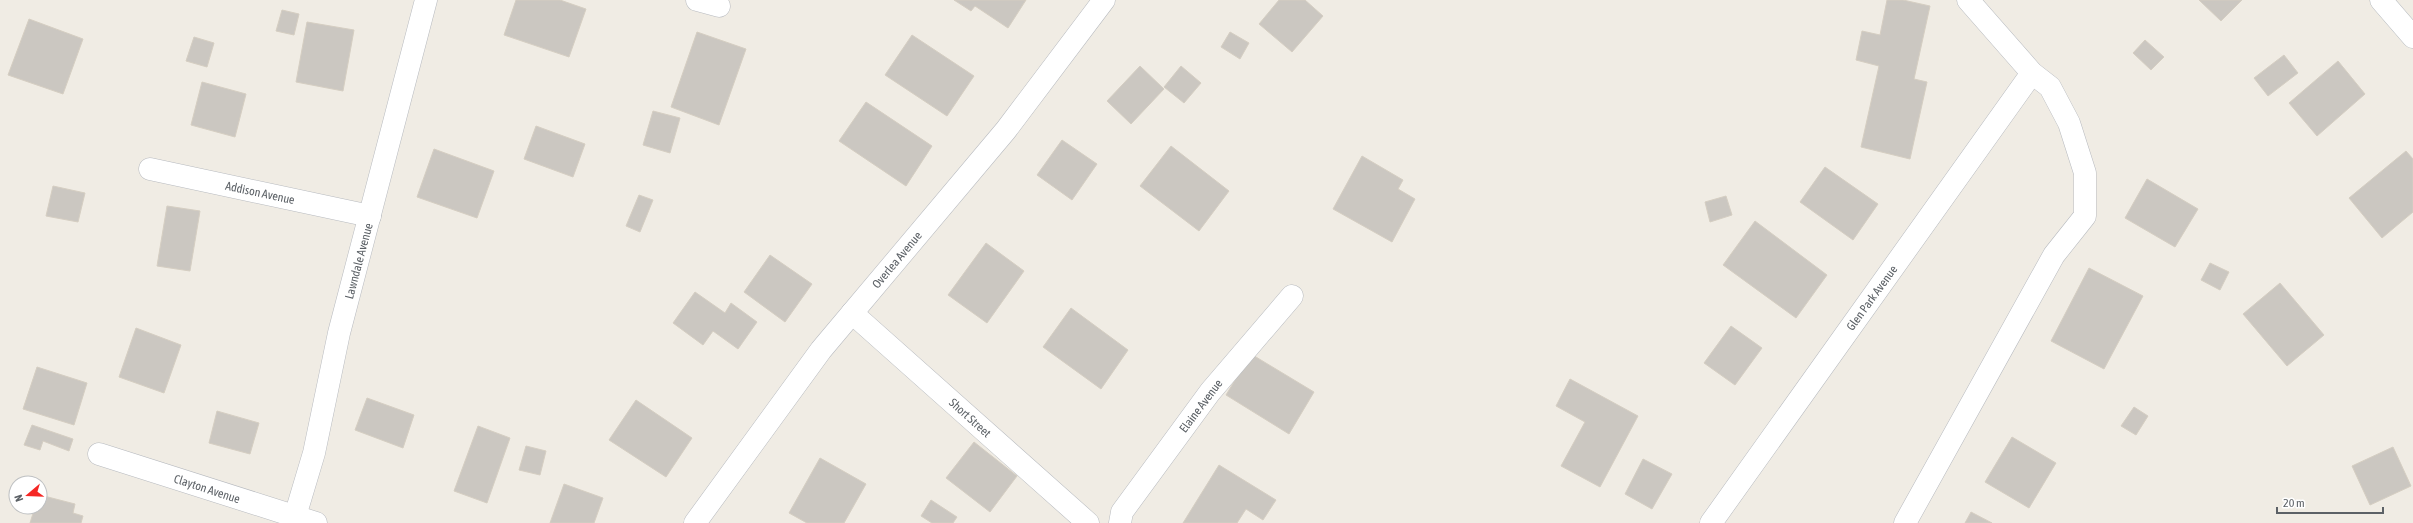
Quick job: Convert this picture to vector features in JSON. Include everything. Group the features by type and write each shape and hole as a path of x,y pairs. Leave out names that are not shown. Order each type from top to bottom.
{"street":[{"name":"Lawndale Avenue","path":"294,520 314,453 340,333 426,0"},
{"path":"697,0 719,6"},
{"name":"Overlea Avenue","path":"695,523 821,350 1006,130 1104,0"},
{"path":"1905,523 2054,255 2085,216 2085,173 2069,123 2050,87 2032,74 1968,0"},
{"path":"2382,0 2413,37"},
{"name":"Glen Park Avenue","path":"1711,523 2032,74"},
{"name":"Addison Avenue","path":"150,169 370,216"},
{"name":"Elaine Avenue","path":"1120,523 1122,512 1210,392 1292,296"},
{"name":"Short Street","path":"852,313 1088,523"},
{"name":"Clayton Avenue","path":"99,454 294,520 316,523"}],"building":[{"path":"516,0 560,0 586,9 569,57 504,35"},
{"path":"954,0 1026,0 1008,28 975,6 971,11"},
{"path":"1279,0 1305,0 1323,16 1292,52 1259,24"},
{"path":"1887,0 1903,0 1930,6 1914,79 1927,82 1910,159 1861,147 1879,66 1856,60 1862,31 1880,35"},
{"path":"2199,0 2242,0 2221,21"},
{"path":"282,10 299,14 294,35 276,31"},
{"path":"29,19 83,39 63,94 8,75"},
{"path":"307,22 354,30 343,91 296,82"},
{"path":"697,32 746,49 719,125 671,107"},
{"path":"1230,32 1249,43 1240,59 1221,47"},
{"path":"912,35 974,76 947,116 885,75"},
{"path":"194,37 214,43 207,67 186,61"},
{"path":"2145,40 2164,57 2151,70 2133,53"},
{"path":"2284,55 2298,73 2268,96 2254,78"},
{"path":"2338,61 2365,94 2317,136 2289,103"},
{"path":"1140,66 1164,89 1131,124 1107,101"},
{"path":"1181,66 1201,83 1184,103 1164,87"},
{"path":"202,82 246,94 235,137 191,125"},
{"path":"866,102 932,146 906,186 839,141"},
{"path":"653,111 680,118 670,153 643,145"},
{"path":"536,126 585,144 573,177 524,159"},
{"path":"1062,140 1097,164 1072,200 1037,175"},
{"path":"1171,146 1229,191 1199,231 1140,186"},
{"path":"434,149 494,171 477,218 417,197"},
{"path":"2406,151 2413,159 2413,212 2382,238 2349,198"},
{"path":"1362,156 1403,180 1398,189 1415,199 1392,242 1333,209"},
{"path":"1825,167 1878,204 1853,240 1800,202"},
{"path":"2147,179 2198,209 2175,247 2125,218"},
{"path":"53,186 85,193 78,222 46,216"},
{"path":"639,195 653,200 640,232 626,226"},
{"path":"1726,196 1732,215 1710,222 1705,202"},
{"path":"167,206 200,211 190,271 157,266"},
{"path":"1755,221 1827,275 1796,318 1723,265"},
{"path":"986,243 1024,271 987,323 948,295"},
{"path":"770,255 812,284 785,322 744,292"},
{"path":"2210,263 2229,272 2220,290 2201,280"},
{"path":"2089,268 2143,296 2104,369 2051,341"},
{"path":"2280,283 2324,335 2287,366 2243,314"},
{"path":"695,292 725,313 731,303 757,322 738,349 713,331 703,345 673,323"},
{"path":"1071,308 1128,350 1101,389 1043,347"},
{"path":"1731,326 1762,348 1735,385 1704,363"},
{"path":"136,328 181,345 164,393 119,377"},
{"path":"1251,354 1314,392 1289,434 1226,395"},
{"path":"37,367 87,383 74,425 23,409"},
{"path":"1570,379 1638,416 1600,487 1561,466 1585,422 1556,406"},
{"path":"367,398 414,415 403,448 355,430"},
{"path":"636,400 692,438 666,477 609,440"},
{"path":"2134,407 2148,416 2136,435 2121,426"},
{"path":"217,411 259,423 250,454 209,443"},
{"path":"32,425 73,439 69,451 43,441 40,450 24,445"},
{"path":"478,426 510,438 487,503 454,491"},
{"path":"2012,437 2056,463 2029,508 1985,482"},
{"path":"974,442 1017,476 990,512 946,478"},
{"path":"526,446 546,451 540,475 519,470"},
{"path":"2393,447 2411,486 2370,505 2352,466"},
{"path":"820,458 866,484 844,523 807,523 789,513"},
{"path":"1643,459 1672,474 1652,509 1625,494"},
{"path":"1219,465 1276,500 1263,520 1246,509 1237,523 1183,523"},
{"path":"564,484 603,498 594,523 550,523"},
{"path":"48,497 75,504 73,513 83,516 81,523 30,523 32,515 48,515"},
{"path":"931,500 957,517 953,523 932,523 921,516"},
{"path":"1971,512 1992,523 1965,523"}]}
